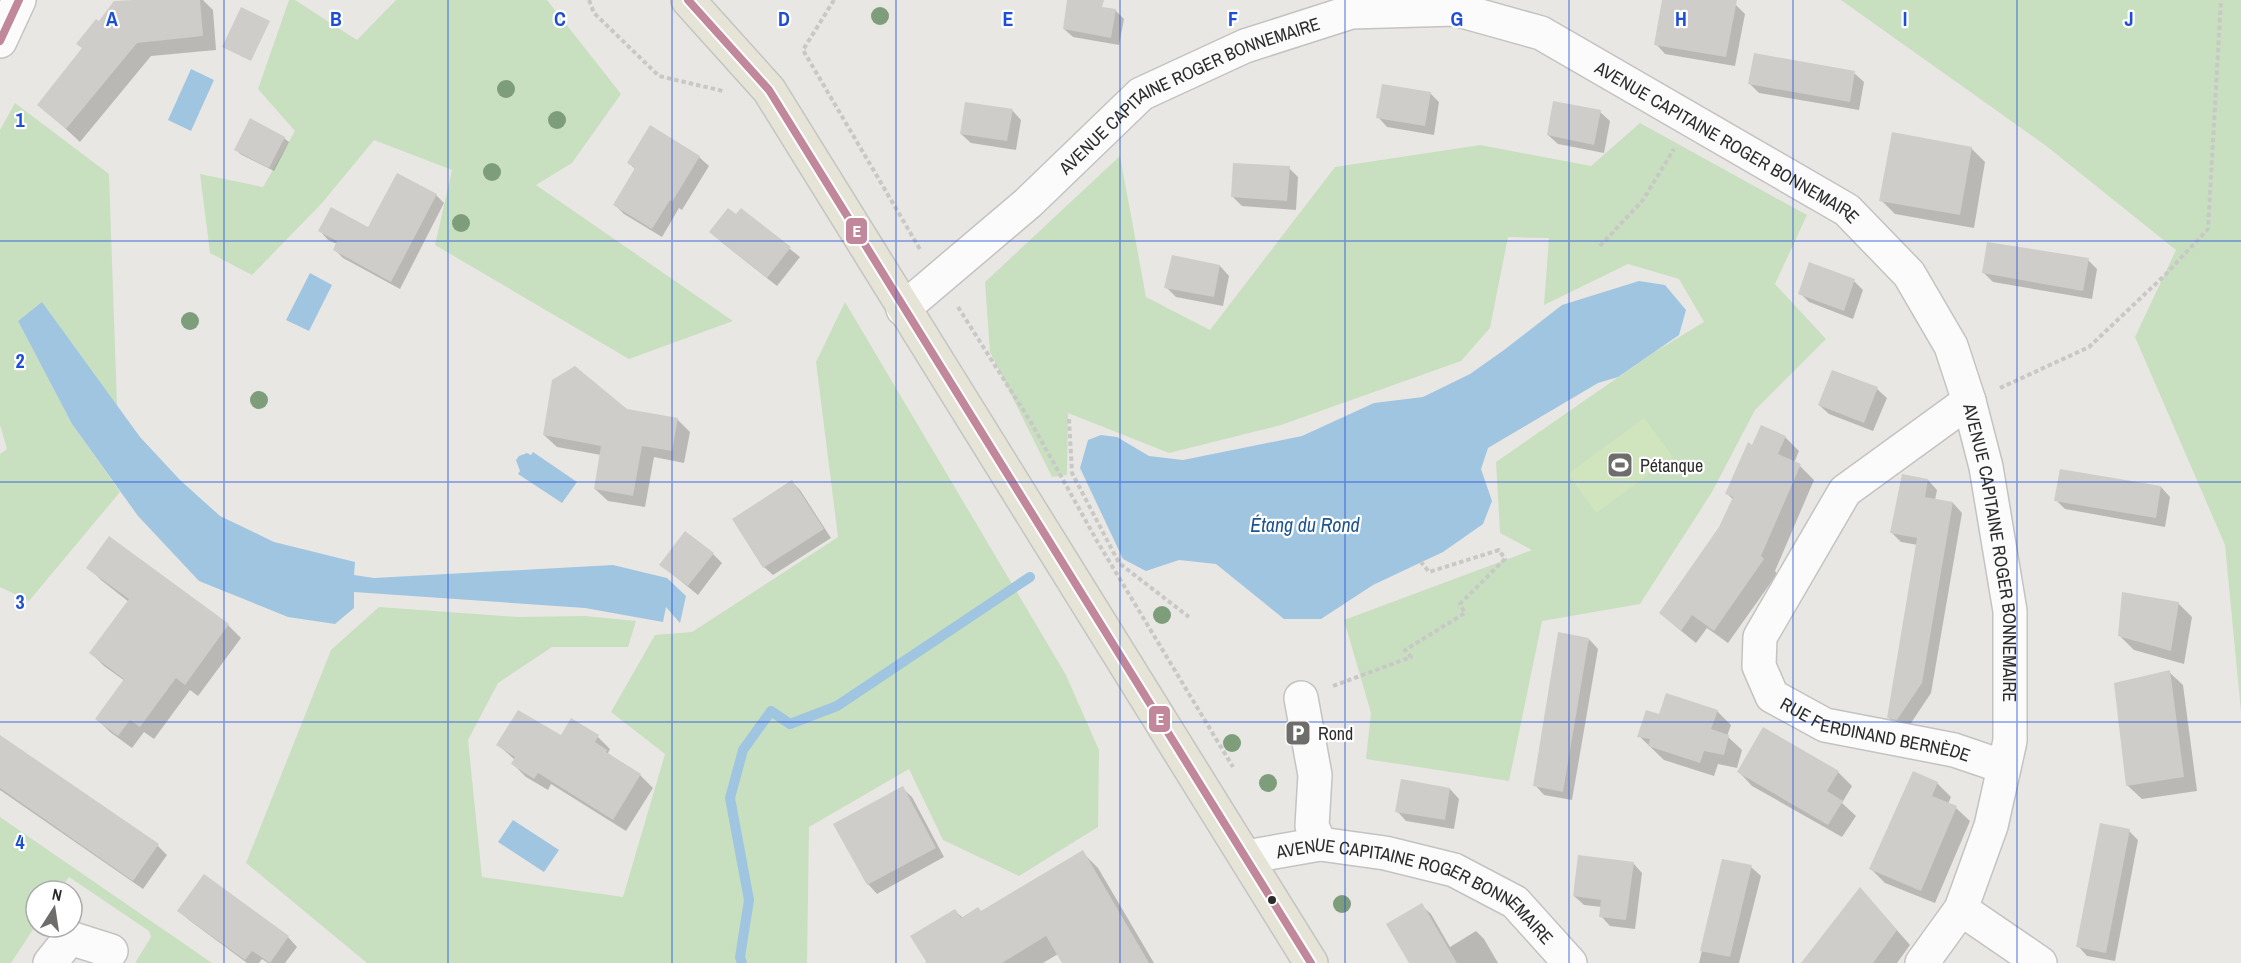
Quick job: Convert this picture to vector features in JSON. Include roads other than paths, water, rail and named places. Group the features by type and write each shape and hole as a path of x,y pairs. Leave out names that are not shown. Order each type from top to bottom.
{"main road":[{"path":"688,0 769,90 1311,963"}],"street":[{"path":"0,41 19,0"},
{"path":"1482,0 1541,33"},
{"name":"AVENUE CAPITAINE ROGER BONNEMAIRE","path":"903,309 1028,203 1141,94 1245,46 1351,12 1455,9 1541,33 1847,210 1909,274 1951,346 1969,401 1986,467 2010,611 2010,741 1991,826 1961,909 1922,963"},
{"name":"RUE FERDINAND BERNÈDE","path":"1969,401 1845,491 1760,637 1759,666 1772,696 1826,724 1954,750 2004,767"},
{"path":"1301,698 1315,776 1312,826 1320,844"},
{"name":"AVENUE CAPITAINE ROGER BONNEMAIRE","path":"1246,857 1320,844 1385,853 1454,870 1515,902 1570,963"},
{"path":"1961,909 2040,963"},
{"path":"50,963 70,938 111,951"}],"water":[{"path":"191,69 214,80 191,131 168,120"},
{"path":"310,273 332,285 309,331 286,320"},
{"name":"Étang du Rond","path":"1639,281 1665,285 1686,310 1679,335 1618,377 1598,383 1488,448 1481,469 1492,501 1483,524 1443,552 1373,585 1321,619 1284,619 1216,564 1179,560 1146,571 1123,559 1080,468 1088,440 1101,435 1117,437 1149,456 1183,460 1302,436 1374,403 1423,397 1470,374 1562,305"},
{"path":"42,302 140,437 180,480 220,516 274,542 355,562 354,575 374,578 613,565 667,578 686,596 680,623 666,607 663,622 585,608 354,592 354,608 335,624 288,617 199,581 138,516 72,424 18,321"},
{"path":"533,452 577,482 562,503 518,474 520,471 516,460 519,456 527,453 531,455"},
{"path":"513,820 559,850 544,872 498,842"}],"waterway":[{"path":"742,963 740,957 749,900 730,798 743,750 771,711 790,724 837,706 1030,577"}],"place":[{"name":"Pétanque","path":"1620,465"},
{"name":"Rond","path":"1298,733"}]}
